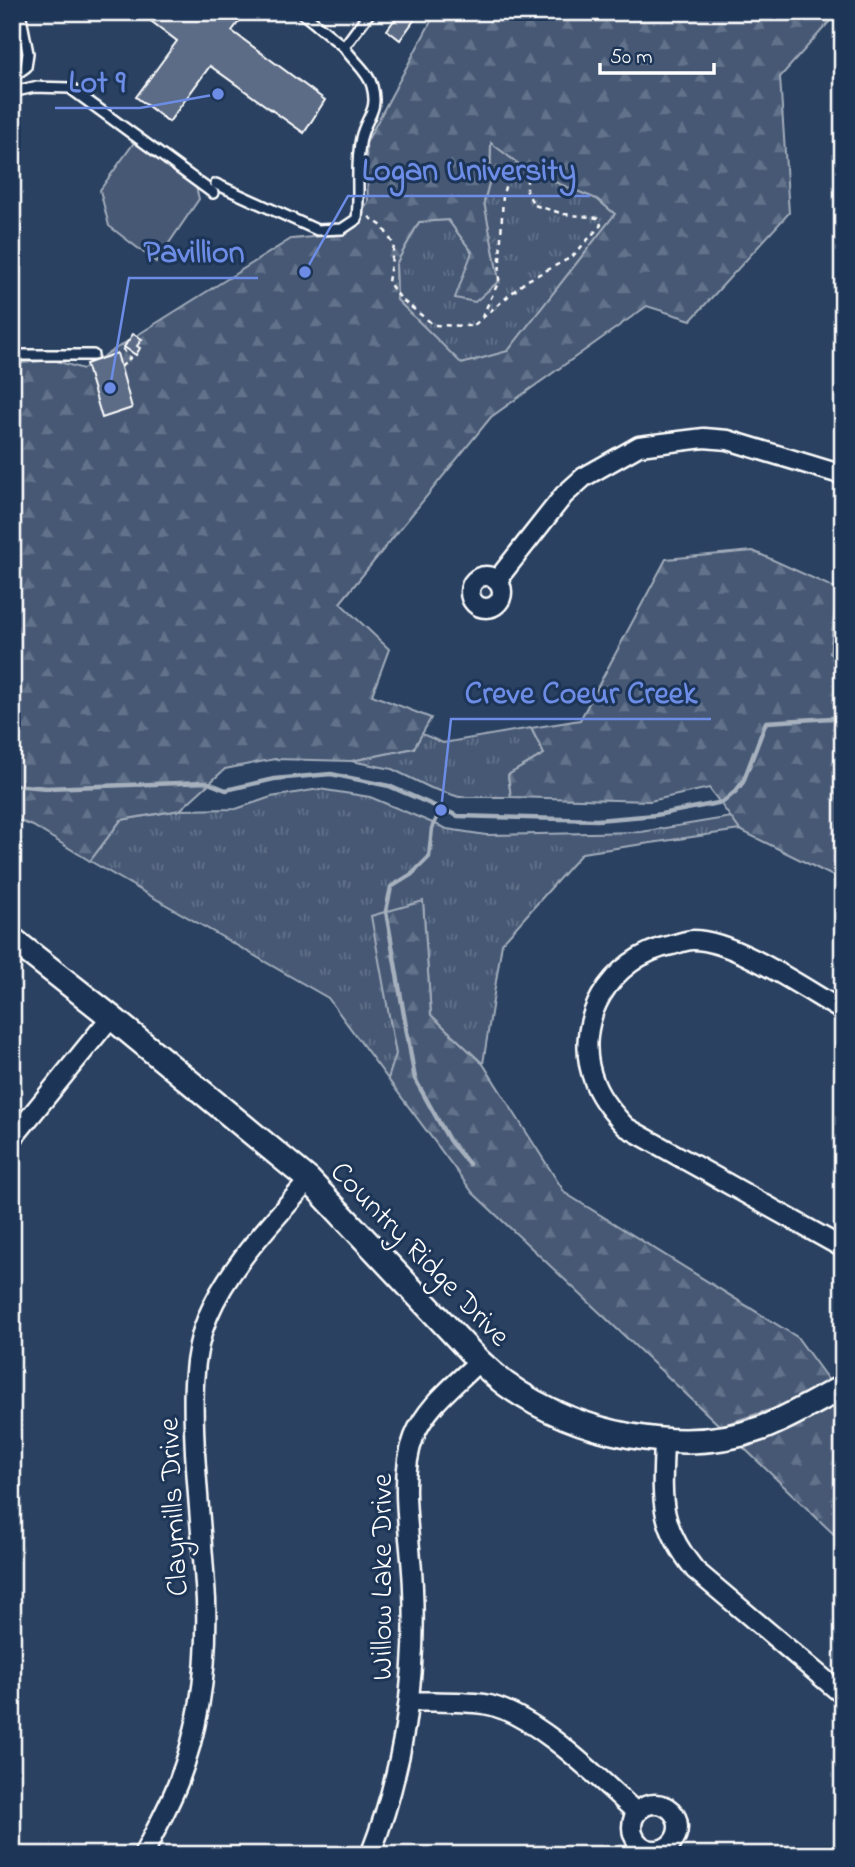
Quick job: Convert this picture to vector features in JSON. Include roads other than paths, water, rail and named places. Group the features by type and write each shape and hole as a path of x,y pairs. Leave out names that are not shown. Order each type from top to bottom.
{"street":[{"path":"497,580 564,495 594,471 639,446 704,438 728,440 843,475"},
{"name":"Country Ridge Drive","path":"12,939 309,1180 479,1361 506,1385 550,1409 583,1423 664,1442 697,1441 737,1435 762,1427 843,1387"},
{"path":"843,1011 754,960 726,947 694,940 663,947 635,958 604,988 592,1012 588,1032 589,1057 595,1083 610,1110 626,1127 843,1248"},
{"path":"12,1139 111,1017"},
{"name":"Claymills Drive","path":"143,1855 178,1783 190,1744 200,1699 206,1646 206,1601 194,1424 193,1384 198,1347 208,1317 243,1257 309,1180"},
{"name":"Willow Lake Drive","path":"370,1855 396,1774 409,1701 413,1603 407,1488 409,1450 420,1422 479,1361"},
{"path":"664,1442 662,1501 665,1518 679,1551 695,1570 843,1695"},
{"path":"409,1701 484,1704 504,1710 537,1728 636,1812"}],"lane":[{"path":"12,77 26,67 28,53 20,12"},
{"path":"12,92 34,87 70,88 214,188 317,230 342,229 357,219 357,161 362,134 374,108 373,87 367,75 344,47 301,12"},
{"path":"344,47 370,12"},
{"path":"12,355 93,355"}],"waterway":[{"path":"12,785 47,788 206,782 226,790 274,779 331,774 389,786 458,816 597,820 656,815 723,802 743,782 766,722 832,718 843,720"},
{"path":"441,810 432,828 429,857 412,874 391,887 386,911 415,1079 449,1140 469,1164"}],"place":[{"name":"Lot 9","path":"218,94"},
{"name":"Logan University","path":"305,272"},
{"name":"Pavillion","path":"110,388"},
{"name":"Creve Coeur Creek","path":"441,810"}]}
